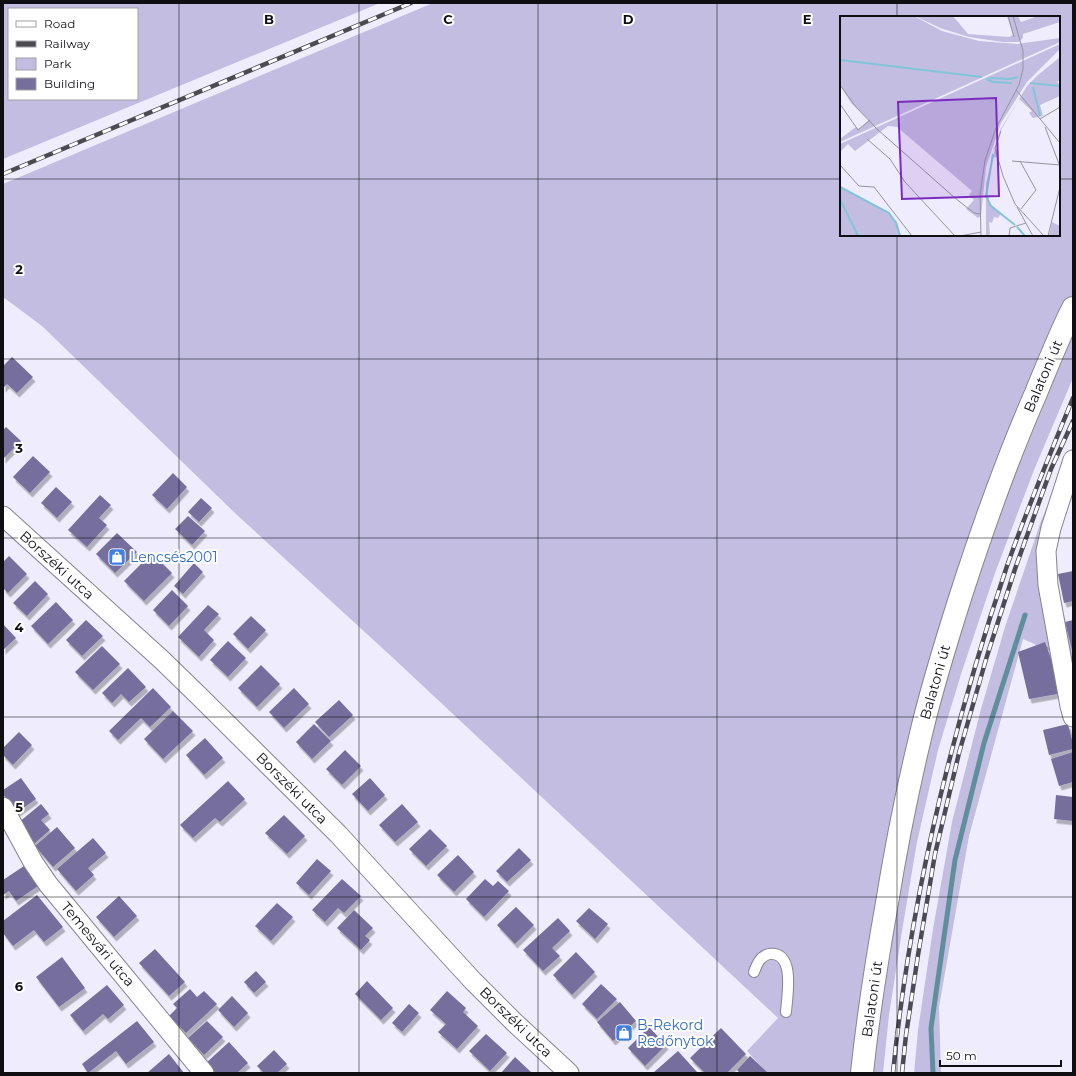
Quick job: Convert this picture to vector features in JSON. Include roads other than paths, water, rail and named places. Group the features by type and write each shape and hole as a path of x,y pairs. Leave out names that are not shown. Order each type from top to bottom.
{"main road":[{"name":"Balatoni út","path":"862,1073 872,997 893,864 920,736 935,679 975,551 1001,477 1073,308"}],"street":[{"path":"1073,460 1051,528 1046,551 1048,585 1051,604 1073,717"},
{"name":"Borszéki utca","path":"3,516 162,660 200,697 338,834 478,986 569,1073"},
{"name":"Temesvári utca","path":"3,807 33,862 48,884 204,1073"}],"lane":[{"path":"754,972 762,957 772,954 782,957 786,963 788,972 786,1012"}],"waterway":[{"path":"933,1073 931,1028 955,860 984,743 1025,615"}],"railway":[{"path":"3,174 411,3"},
{"path":"893,1073 910,944 922,880 951,753 968,690 1007,566 1073,398"},
{"path":"902,1073 918,955 935,854 959,753 987,656 1015,569 1051,469 1073,421"}],"place":[{"name":"Lencsés2001","path":"117,557"},
{"name":"B-Rekord Redőnytok","path":"624,1033"}]}
